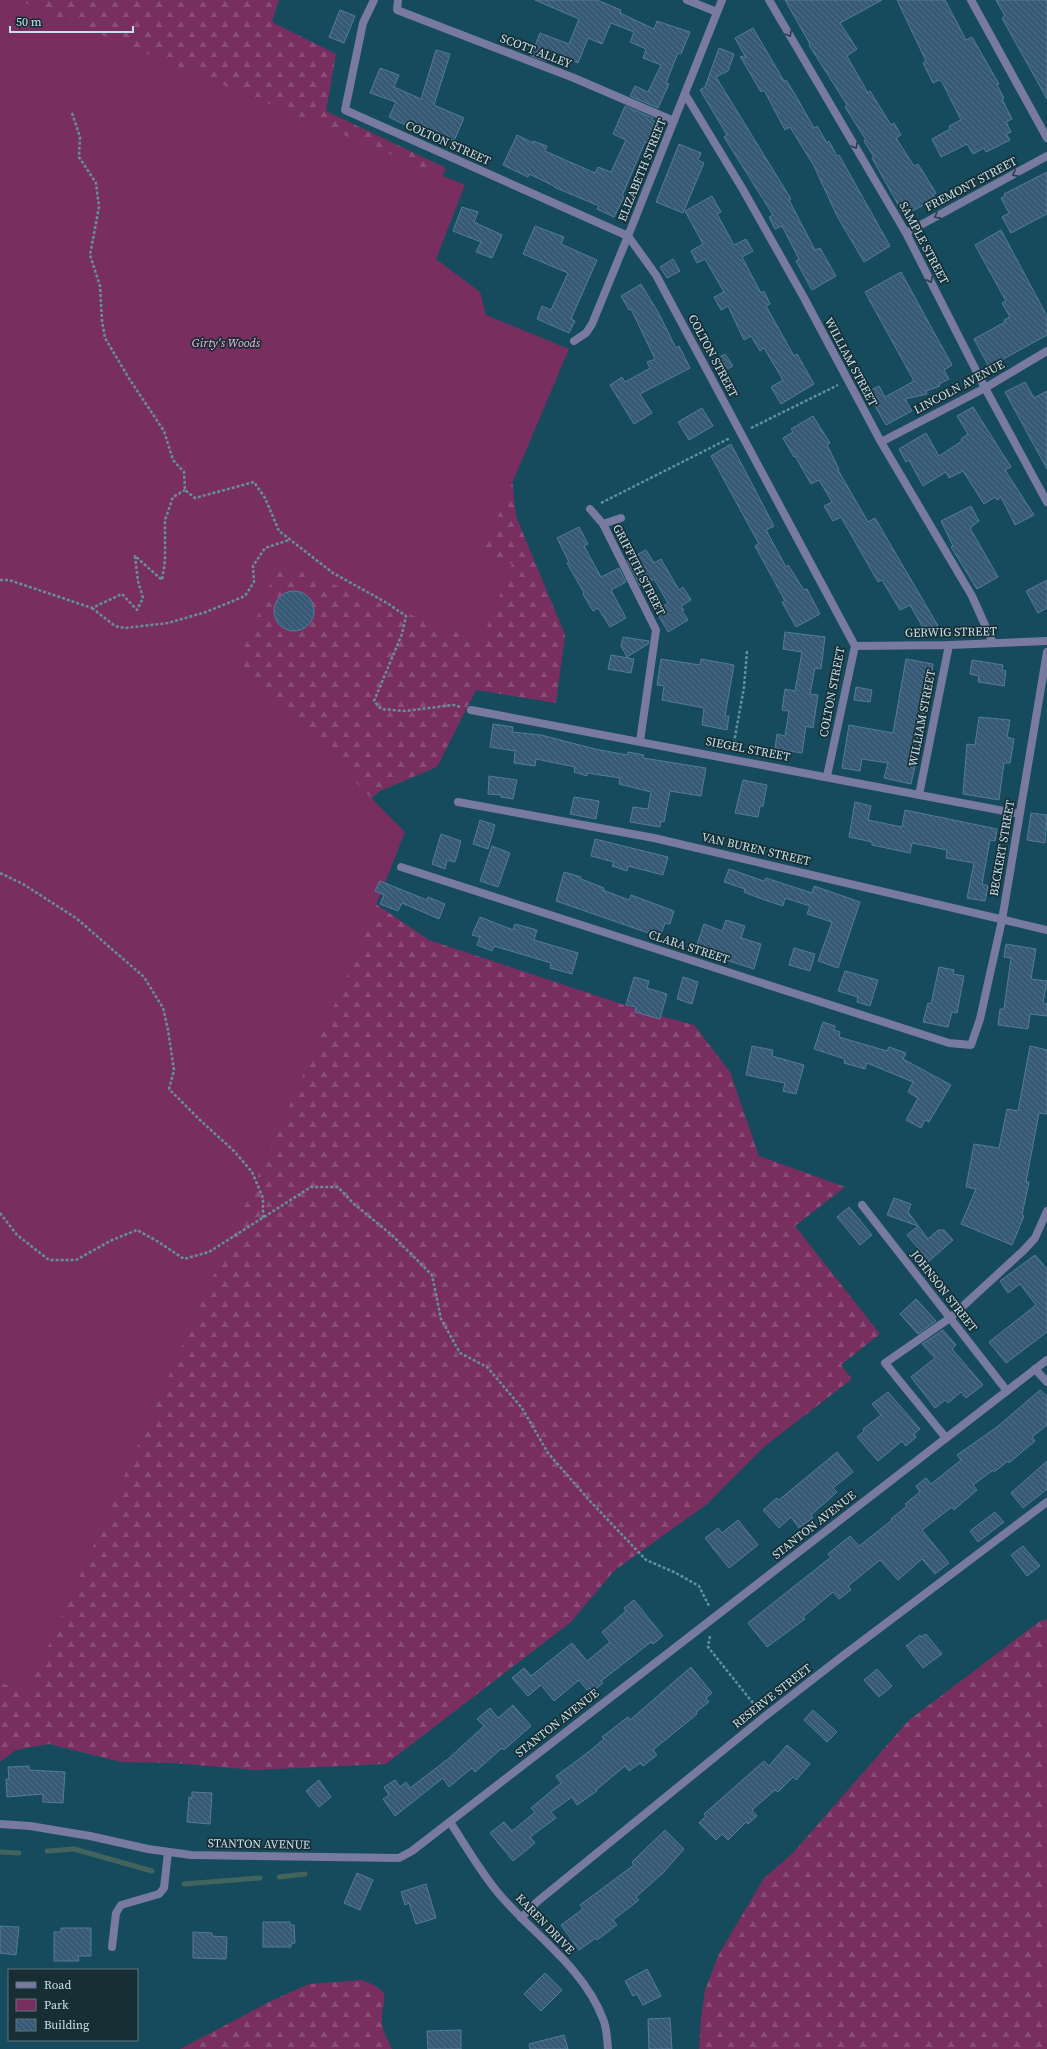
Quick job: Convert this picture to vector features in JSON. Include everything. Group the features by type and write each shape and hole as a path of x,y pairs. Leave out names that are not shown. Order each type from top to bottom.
{"street":[{"name":"COLTON STREET","path":"374,0 364,23 345,110 628,236 656,275 855,646 827,776"},
{"name":"SCOTT ALLEY","path":"398,0 397,10 574,78 674,121"},
{"path":"687,0 717,12"},
{"name":"ELIZABETH STREET","path":"574,342 586,333 592,324 722,0"},
{"name":"SAMPLE STREET","path":"769,0 906,233 985,388 1047,502"},
{"path":"971,0 1047,138"},
{"name":"WILLIAM STREET","path":"685,94 742,188 848,380 880,442 972,596 993,643"},
{"name":"FREMONT STREET","path":"906,233 1047,156"},
{"name":"LINCOLN AVENUE","path":"880,442 985,388 1047,351"},
{"name":"GRIFFITH STREET","path":"590,509 603,524 656,630 640,741"},
{"path":"603,524 621,518"},
{"name":"GERWIG STREET","path":"855,646 949,645 1047,641"},
{"name":"WILLIAM STREET","path":"918,795 949,645"},
{"name":"BECKERT STREET","path":"971,1045 980,1019 1002,920 1047,652"},
{"name":"SIEGEL STREET","path":"471,710 827,776 1020,814"},
{"name":"VAN BUREN STREET","path":"458,802 654,838 1047,930"},
{"name":"CLARA STREET","path":"400,867 949,1043 971,1045"},
{"name":"JOHNSON STREET","path":"862,1204 1007,1391"},
{"path":"946,1438 885,1363 950,1318 1024,1250 1035,1238 1047,1211"},
{"name":"STANTON AVENUE","path":"0,1824 30,1826 191,1855 399,1858 412,1851 450,1822 1047,1360"},
{"path":"1035,1369 1047,1382"},
{"name":"RESERVE STREET","path":"521,1918 538,1901 764,1717 1047,1502"},
{"name":"KAREN DRIVE","path":"450,1822 499,1894 583,1982 594,1997 604,2021 608,2049"},
{"path":"112,1947 116,1913 121,1904 159,1894 164,1888 168,1852"}],"path":[{"path":"72,113 80,137 79,157 96,182 99,207 90,255 100,286 102,321 105,338 130,380 164,431 173,460 184,472 185,490 195,498 254,482 265,498 279,531 333,573 387,603 406,616 402,634 374,701 381,709 405,711 454,705 471,710"},
{"path":"590,509 848,380"},
{"path":"92,608 122,594 137,610 143,598 138,581 134,556 162,580 166,561 165,520 173,497 185,490"},
{"path":"0,580 9,580 92,608 115,626 125,628 168,623 206,612 245,596 254,582 253,566 265,548 290,540"},
{"path":"731,759 744,687 747,651"},
{"path":"0,873 24,884 76,918 144,977 163,1008 168,1030 174,1070 169,1089 234,1151 252,1172 263,1198 263,1218"},
{"path":"0,1213 17,1235 49,1260 76,1260 112,1240 137,1230 184,1259 209,1252 311,1187 338,1187 354,1204 393,1236 432,1275 441,1319 460,1353 487,1367 522,1408 548,1453 618,1532 646,1560 674,1572 699,1586 714,1618 708,1647 764,1717"}],"green space":[{"path":"0,0 279,0 272,22 336,54 326,111 446,168 414,239 500,359 516,516 565,635 556,703 476,690 437,767 380,791 355,813 373,902 429,940 643,1011 694,1025 730,1072 759,1156 845,1187 795,1226 880,1334 841,1365 852,1379 765,1446 707,1504 614,1571 571,1622 386,1764 255,1770 173,1763 121,1762 49,1744 16,1750 0,1762"},
{"name":"Girty's Woods","path":"0,0 17,0 465,185 436,259 480,292 486,315 569,349 482,554 512,564 481,642 279,563 238,663 405,832 353,963 27,1694 0,1682"},
{"path":"1047,1619 1047,2049 699,2049 705,1990 719,1954 764,1878 792,1854 909,1720 1039,1622"},
{"path":"362,1980 383,1992 384,2000 382,2026 392,2049 180,2049 273,2000 309,1984"}],"building":[{"path":"535,0 597,0 621,10 620,13 654,29 657,21 690,32 681,54 678,53 666,83 669,84 658,108 630,96 635,86 648,92 661,65 643,58 646,49 630,42 634,32 611,23 602,44 588,38 578,63 549,52 546,61 531,56 540,33 569,44 579,19"},
{"path":"785,0 882,0 840,23 857,49 847,56 868,93 870,91 891,125 894,123 901,135 896,138 914,166 918,164 936,193 933,195 936,199 904,215 872,158 874,157 864,141 866,140 845,107 847,105 809,45 810,44"},
{"path":"897,0 945,0 966,40 972,37 999,84 997,85 1004,98 1002,99 1012,119 1006,122 1011,132 1006,134 1010,140 986,152 984,148 973,154 967,144 941,157 932,139 950,129 949,126 961,120 942,82 939,80 933,83 923,63 926,61"},
{"path":"996,0 1047,0 1047,99 1002,18 1005,16"},
{"path":"340,10 355,16 344,43 329,37"},
{"path":"753,28 784,81 786,80 796,96 814,128 817,126 827,143 829,141 837,156 839,155 890,246 864,262 837,216 814,166 790,127 785,130 764,90 761,92 740,56 746,58 735,38"},
{"path":"719,48 734,54 728,71 716,77 791,199 789,200 815,250 820,248 836,276 812,290 796,261 799,259 782,226 775,229 769,217 773,215 724,137 727,135 700,90 705,87"},
{"path":"436,50 450,54 434,105 464,118 454,141 406,122 405,125 389,117 396,102 370,93 380,68 399,75 394,87 421,99"},
{"path":"625,106 653,118 652,120 658,123 649,144 645,142 622,196 624,197 614,217 597,209 599,206 554,187 529,174 528,177 503,165 517,135 533,143 533,141 547,146 545,151 595,173 598,167 611,172 626,140 613,134"},
{"path":"679,144 701,153 698,160 704,163 683,213 656,202"},
{"path":"1047,172 1047,214 1011,233 1002,217 1009,213 1001,198 1005,196 1004,194"},
{"path":"712,196 721,212 717,214 734,245 746,239 753,251 742,257 761,293 764,291 770,304 766,306 794,356 797,354 814,384 781,404 771,387 783,380 764,348 760,351 751,336 744,340 728,306 721,310 714,297 724,292 705,259 697,263 691,251 703,244 685,211"},
{"path":"462,207 478,212 474,222 502,235 492,258 476,252 481,242 453,231"},
{"path":"535,226 564,237 561,244 597,260 571,319 575,321 569,333 537,319 542,306 551,310 568,273 523,254"},
{"path":"1001,230 1047,316 1047,335 989,367 974,339 1005,322 1004,320 1010,317 1002,303 1006,301 975,245"},
{"path":"673,259 680,271 667,278 660,267"},
{"path":"901,272 952,365 944,370 949,379 939,384 940,386 926,391 927,394 905,399 912,411 886,425 867,392 879,386 885,397 914,381 865,292"},
{"path":"641,284 658,312 676,348 679,346 690,368 640,394 652,413 634,424 610,385 622,377 625,382 650,368 647,362 655,359 631,309 629,310 621,296"},
{"path":"725,354 733,366 720,373 713,361"},
{"path":"1025,382 1034,398 1047,391 1047,469 1005,392"},
{"path":"973,407 1011,467 1005,470 1034,515 1015,525 1001,497 997,500 995,497 984,504 963,471 949,478 946,472 923,486 909,460 906,462 899,449 926,433 939,456 962,441 961,439 968,434 957,416"},
{"path":"702,408 713,426 689,440 678,422"},
{"path":"813,416 830,443 827,445 839,469 838,470 868,522 875,518 938,626 926,633 910,605 900,610 882,580 878,582 841,517 833,521 824,506 832,502 819,480 811,484 783,438 793,432 791,429"},
{"path":"731,444 774,526 766,530 786,567 788,565 804,590 807,589 820,614 796,627 782,602 785,601 755,546 759,544 711,456"},
{"path":"971,506 979,521 970,528 998,577 977,589 951,547 953,546 941,521"},
{"path":"579,527 588,544 584,546 601,577 619,568 626,582 611,590 626,618 610,627 598,608 593,611 567,563 569,562 557,538"},
{"path":"646,550 654,563 661,559 679,590 683,587 691,600 681,606 684,610 682,611 688,620 668,632 656,611 668,603 654,579 640,586 627,560"},
{"path":"1047,580 1047,608 1038,613 1026,591"},
{"path":"298,591 305,594 311,600 314,611 313,619 305,628 298,631 290,631 283,628 275,619 274,607 277,600 286,592"},
{"path":"785,632 825,637 821,669 815,668 810,694 818,695 813,728 806,726 802,753 775,749 777,734 785,736 789,711 782,710 785,689 795,691 802,652 783,649"},
{"path":"623,637 649,641 648,644 627,657 621,646"},
{"path":"611,655 634,659 631,673 608,669"},
{"path":"661,659 700,665 701,659 734,665 725,716 729,716 727,730 702,725 704,708 662,700 664,686 657,685"},
{"path":"906,659 933,664 922,736 911,784 884,778 888,763 862,759 860,771 842,768 849,725 893,733"},
{"path":"972,660 1003,665 1002,670 1006,671 1004,686 978,682 979,676 970,674"},
{"path":"856,687 872,690 870,702 854,700"},
{"path":"979,717 1010,720 1007,737 1014,739 1010,763 1004,763 999,800 963,794 967,744 975,745"},
{"path":"493,724 513,727 512,732 541,735 595,749 627,755 628,752 644,755 643,758 706,768 701,796 670,791 664,822 661,821 660,827 630,822 633,807 648,809 651,792 619,784 620,778 587,773 587,776 574,772 575,767 536,759 535,766 514,763 515,751 490,747"},
{"path":"489,776 517,780 513,799 501,797 501,795 488,794"},
{"path":"743,780 767,785 763,806 760,806 758,817 735,813"},
{"path":"574,797 599,801 596,819 570,814"},
{"path":"855,802 871,806 868,820 902,827 905,810 997,829 995,841 990,840 982,884 988,886 985,901 967,898 974,863 946,858 947,850 912,843 910,853 872,845 872,842 849,837"},
{"path":"1031,813 1047,815 1045,843 1027,840"},
{"path":"480,820 495,825 488,849 473,844"},
{"path":"441,834 461,841 455,862 447,860 445,869 432,864"},
{"path":"595,839 668,857 663,875 628,866 627,871 612,866 614,862 591,856"},
{"path":"492,846 510,853 498,887 480,881"},
{"path":"729,869 764,881 766,878 812,893 814,886 860,902 838,968 818,961 832,922 807,914 810,906 785,898 783,906 744,892 745,889 724,882"},
{"path":"564,872 581,877 581,879 604,888 603,890 629,900 631,895 674,911 670,924 665,923 660,937 556,901"},
{"path":"380,881 427,900 428,897 445,904 439,919 402,903 398,911 380,904 384,895 375,891"},
{"path":"480,917 513,930 515,924 537,930 534,940 578,953 572,974 550,968 551,963 494,946 492,951 477,945 480,937 472,935"},
{"path":"726,920 745,926 741,938 761,944 754,969 723,959 724,957 696,947 704,924 722,931"},
{"path":"1006,944 1036,949 1031,979 1047,981 1043,1003 1047,1004 1047,1016 1030,1014 1028,1029 998,1025 1000,1009 1004,1009 1011,958 1004,957"},
{"path":"794,948 815,954 810,971 789,965"},
{"path":"939,967 954,970 953,974 964,976 957,1013 952,1012 948,1027 923,1022 928,1003 931,1004"},
{"path":"845,971 878,980 870,1006 857,1002 858,997 838,991"},
{"path":"634,977 649,981 647,988 667,994 660,1019 635,1012 636,1007 626,1005"},
{"path":"683,977 698,982 692,1004 677,999"},
{"path":"823,1022 835,1026 834,1030 840,1032 839,1037 887,1051 889,1047 906,1053 903,1059 951,1085 929,1122 925,1120 921,1128 906,1120 918,1098 908,1092 913,1082 867,1063 865,1069 844,1063 845,1059 814,1049"},
{"path":"752,1046 773,1050 772,1056 804,1065 796,1094 783,1091 785,1083 746,1075"},
{"path":"1030,1046 1047,1050 1047,1114 1039,1113 1026,1182 1029,1182 1022,1215 1024,1216 1012,1245 961,1224 976,1189 966,1187 974,1144 999,1148 1007,1109 1018,1111"},
{"path":"894,1198 911,1204 908,1212 928,1239 938,1230 944,1230 953,1240 927,1263 916,1249 918,1248 907,1235 918,1226 887,1215"},
{"path":"849,1207 872,1235 860,1245 837,1217"},
{"path":"1035,1255 1047,1269 1047,1332 1006,1363 989,1342 1036,1305 1020,1284 1008,1293 1000,1281"},
{"path":"916,1299 936,1321 918,1334 900,1314"},
{"path":"943,1330 956,1345 952,1349 983,1385 966,1398 961,1392 948,1403 945,1400 935,1408 911,1377 935,1358 922,1344"},
{"path":"1040,1390 1047,1396 1047,1425 1032,1437 1035,1441 1009,1463 1008,1461 994,1472 993,1470 973,1485 977,1490 954,1510 952,1507 922,1530 949,1563 935,1574 922,1559 898,1580 880,1560 848,1586 851,1590 839,1599 833,1592 803,1617 805,1619 767,1647 748,1623 831,1557 828,1554 850,1536 859,1546 892,1520 891,1519 907,1506 905,1504 920,1492 916,1486 926,1478 931,1484 961,1460 957,1455 997,1427"},
{"path":"888,1392 920,1429 914,1434 916,1437 906,1446 902,1441 878,1461 857,1437 864,1431 863,1429 881,1415 872,1404"},
{"path":"837,1452 853,1472 833,1488 837,1492 811,1515 813,1518 799,1528 791,1517 779,1528 763,1510 777,1498 779,1500"},
{"path":"1047,1461 1047,1489 1023,1508 1011,1493"},
{"path":"995,1512 1004,1522 978,1542 970,1531"},
{"path":"738,1520 758,1545 729,1568 705,1538 718,1528 722,1533"},
{"path":"1023,1546 1040,1566 1027,1576 1011,1555"},
{"path":"634,1600 663,1636 653,1644 651,1642 601,1681 603,1683 592,1692 590,1688 587,1690 579,1680 554,1701 541,1685 528,1696 512,1678 524,1668 531,1676 572,1643 587,1661 610,1642 602,1632 626,1611 624,1608"},
{"path":"926,1634 942,1654 923,1668 906,1646 920,1635 921,1637"},
{"path":"691,1667 712,1693 706,1698 709,1702 696,1712 697,1714 653,1750 657,1755 643,1766 640,1763 629,1771 625,1766 596,1790 597,1791 577,1805 572,1797 551,1812 556,1818 530,1837 535,1843 513,1861 490,1833 504,1822 512,1831 535,1812 531,1808 561,1783 556,1776 586,1754 604,1739 602,1737 628,1717 630,1720"},
{"path":"877,1669 892,1686 879,1697 864,1680"},
{"path":"513,1705 531,1726 504,1750 502,1748 475,1772 472,1768 449,1787 443,1778 395,1816 383,1799 389,1795 384,1787 395,1780 400,1787 406,1782 410,1788 448,1759 484,1726 477,1719 490,1708 498,1718"},
{"path":"813,1710 837,1732 827,1742 804,1720"},
{"path":"787,1745 810,1764 796,1780 793,1777 778,1792 775,1790 752,1810 757,1816 748,1824 746,1822 728,1840 722,1834 716,1840 699,1823 706,1816 704,1814 764,1761 769,1766"},
{"path":"29,1766 29,1770 65,1772 63,1803 43,1802 43,1794 7,1797 6,1779 9,1779 8,1767"},
{"path":"319,1780 331,1797 319,1807 306,1791"},
{"path":"192,1792 212,1793 210,1824 187,1822 189,1797 192,1798"},
{"path":"665,1830 684,1849 663,1873 636,1897 639,1900 613,1920 617,1925 597,1940 596,1938 579,1950 561,1925 583,1909 580,1905 634,1865 632,1862"},
{"path":"357,1873 373,1880 360,1910 344,1903"},
{"path":"426,1884 436,1918 416,1924 409,1903 405,1905 401,1892"},
{"path":"263,1922 290,1922 290,1925 294,1925 295,1943 291,1944 291,1947 263,1947"},
{"path":"0,1926 19,1927 16,1955 0,1953"},
{"path":"61,1928 91,1928 91,1956 78,1956 79,1961 54,1961 54,1932 61,1932"},
{"path":"193,1932 212,1933 212,1936 227,1937 226,1959 193,1958"},
{"path":"647,1969 661,1996 643,2005 637,1994 633,1996 625,1981"},
{"path":"545,1973 562,1990 541,2011 524,1994"},
{"path":"670,2018 672,2049 649,2049 648,2019"},
{"path":"461,2030 461,2049 428,2049 427,2031"},
{"path":"564,2035 568,2049 530,2049 529,2044"}],"waterway":[{"path":"47,1851 74,1849 152,1871"},
{"path":"0,1852 19,1853"},
{"path":"279,1877 305,1874"},
{"path":"184,1884 260,1878"}]}
